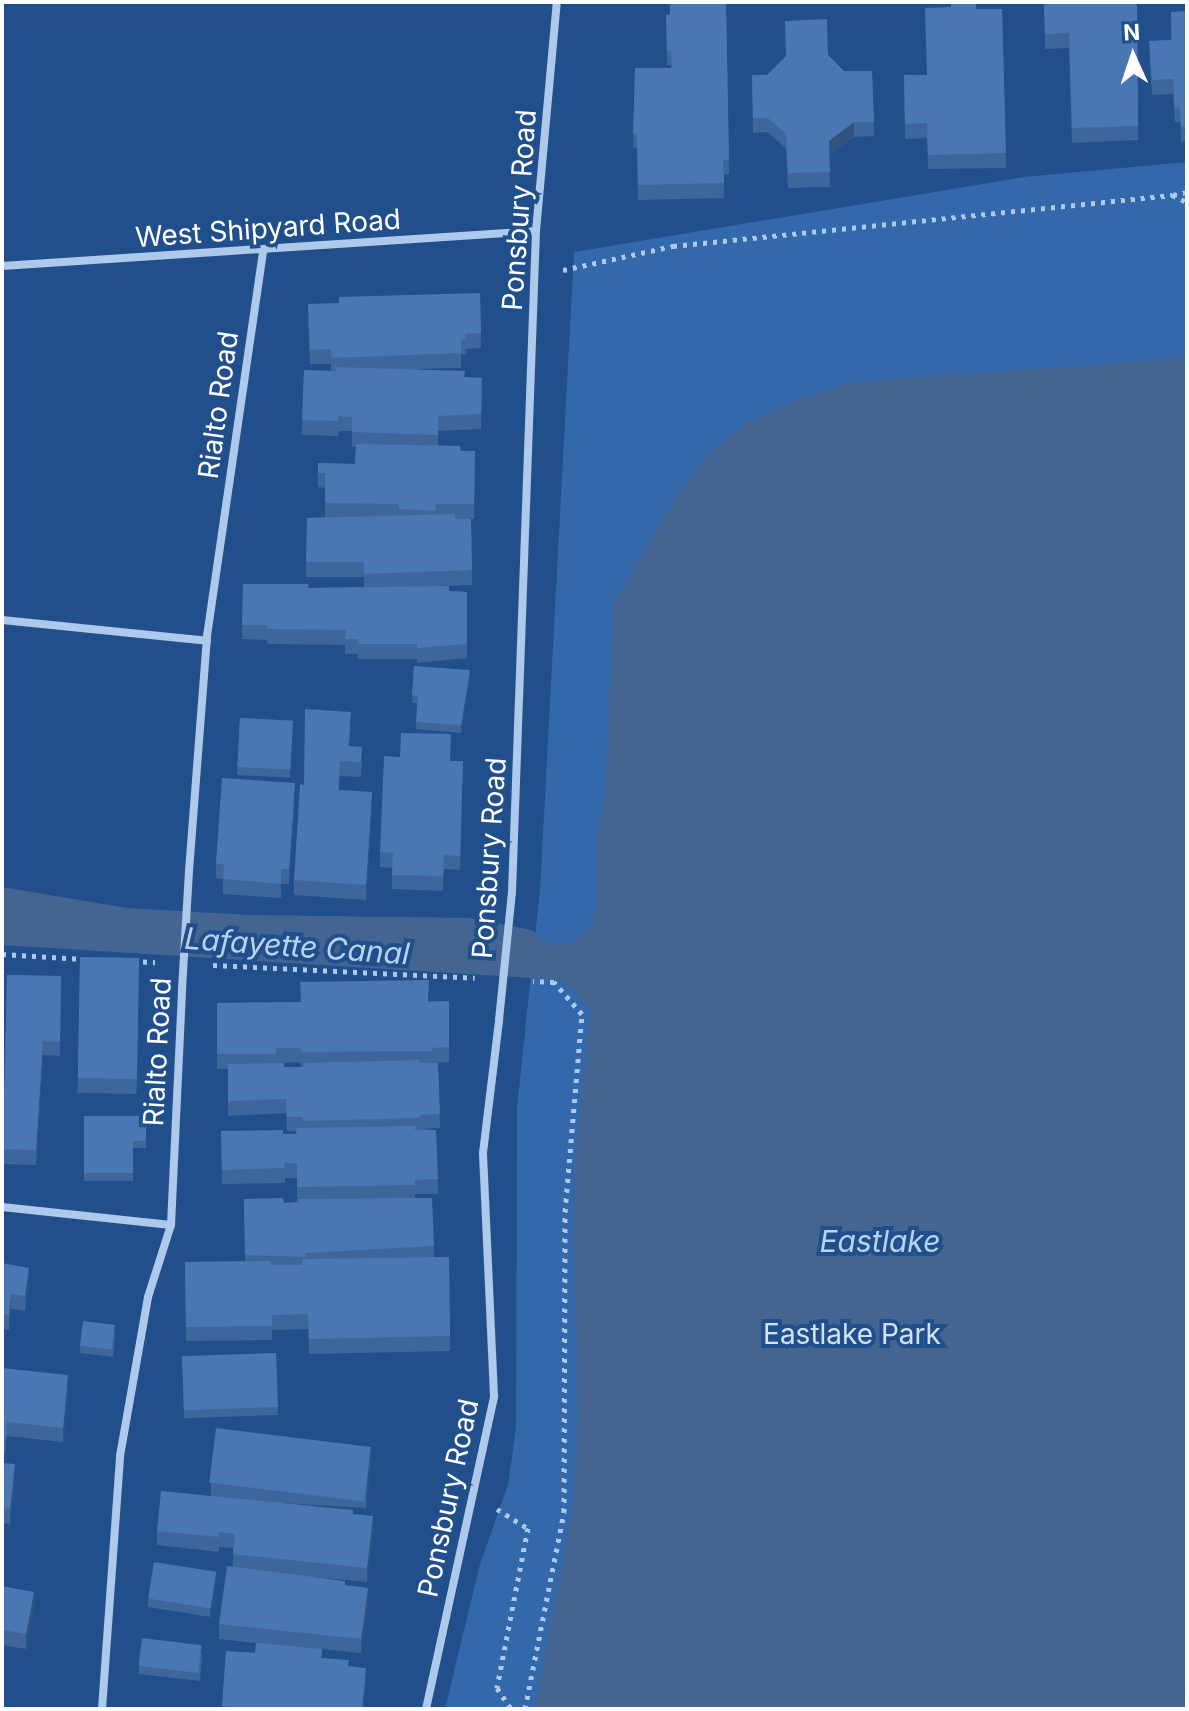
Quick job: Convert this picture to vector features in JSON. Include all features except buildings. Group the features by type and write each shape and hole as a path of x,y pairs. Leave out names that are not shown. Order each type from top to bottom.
{"street":[{"name":"Ponsbury Road","path":"426,1709 494,1396 483,1153 512,892 536,231 557,2"},
{"name":"West Shipyard Road","path":"2,266 536,231"},
{"name":"Rialto Road","path":"102,1709 120,1456 148,1297 171,1225 189,871 207,641 263,251"},
{"path":"2,620 207,641"},
{"path":"2,1207 171,1225"}],"path":[{"path":"534,276 673,246 1187,192"},
{"path":"1172,195 1187,202"},
{"path":"2,954 97,959"},
{"path":"128,961 160,962"},
{"path":"207,965 490,979"},
{"path":"522,981 554,982 582,1014 565,1212 564,1512 525,1709"},
{"path":"472,1495 528,1528 497,1688 511,1709"}],"green space":[{"name":"Eastlake","path":"1187,162 1187,1709 445,1709 480,1564 508,1485 516,1427 517,1107 540,890 574,252 1024,177"}],"water":[{"name":"Eastlake","path":"1187,358 1187,1709 534,1709 572,1513 578,1415 573,1242 575,1166 590,1008 563,980 2,945 2,887 127,908 250,915 469,918 532,930 550,945 571,943 584,934 595,917 596,836 605,799 613,605 680,490 710,452 747,423 793,402 852,382"}],"water label":[{"name":"Lafayette Canal","path":"297,946"}],"park label":[{"name":"Eastlake Park","path":"852,1334"}]}
